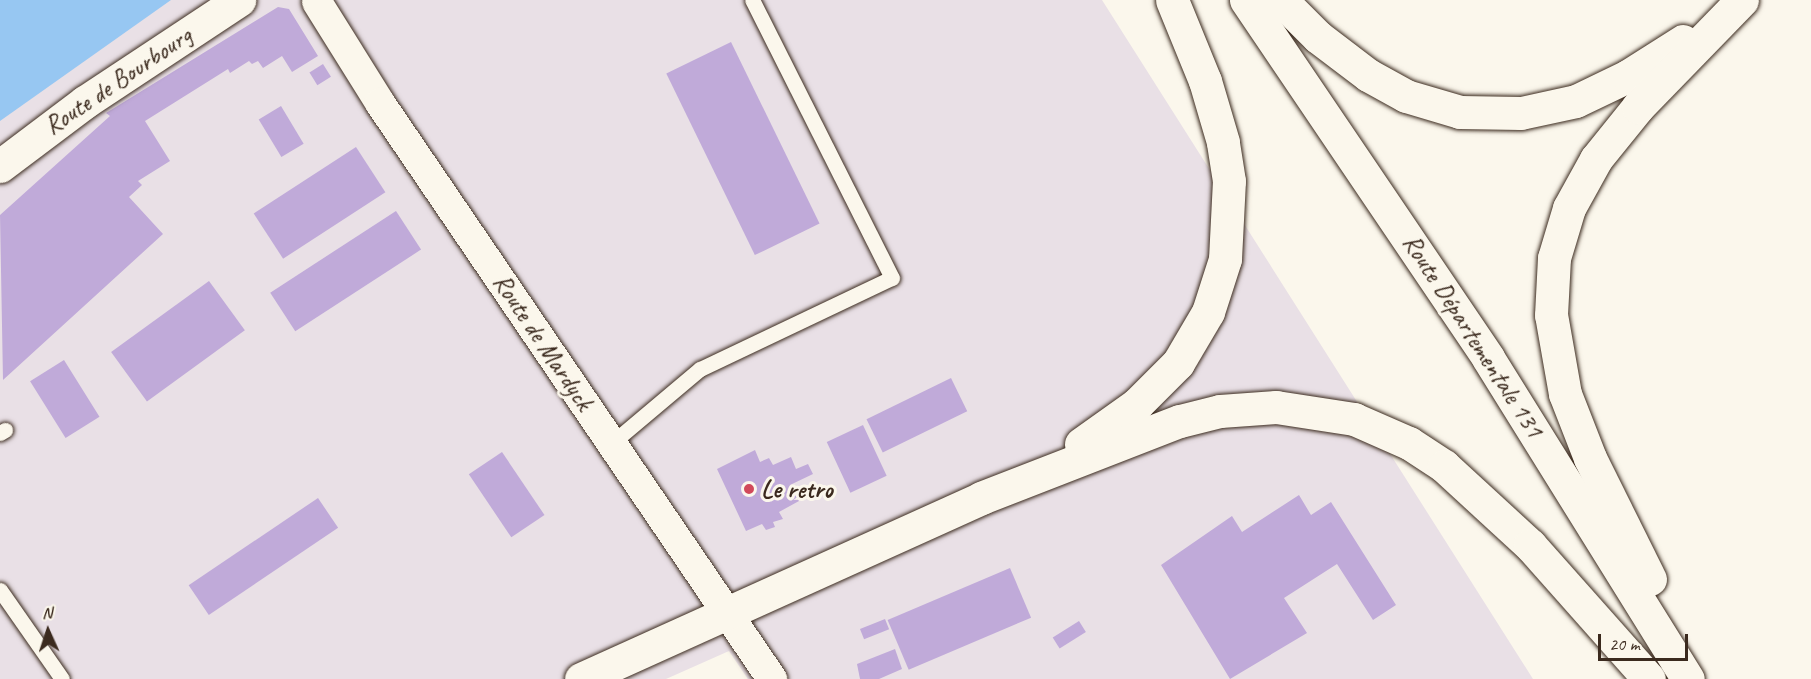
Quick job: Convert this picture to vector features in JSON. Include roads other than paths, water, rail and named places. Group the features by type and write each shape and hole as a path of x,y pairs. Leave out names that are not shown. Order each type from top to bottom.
{"main road":[{"name":"Route de Bourbourg","path":"0,166 85,102 239,0"},
{"path":"981,498 1083,443 1129,412 1178,363 1208,312 1225,259 1229,181 1213,104 1172,0"},
{"name":"Route Départementale 131","path":"1246,0 1495,368 1688,679"},
{"path":"1281,0 1336,51 1387,87 1443,108 1504,114 1557,107 1610,86 1666,53 1741,0"},
{"path":"1695,679 1577,427 1556,355 1550,296 1563,224 1596,159 1638,107 1741,0"},
{"path":"581,679 981,498 1202,415 1256,407 1335,413 1409,443 1462,480 1530,545 1649,679"}],"street":[{"name":"Route de Mardyck","path":"317,2 380,103 772,679"}],"lane":[{"path":"612,443 700,369 892,278 752,0"},
{"path":"0,591 62,679"}],"water":[{"path":"0,0 171,0 0,121"}],"place":[{"name":"Le retro","path":"749,489"}]}
